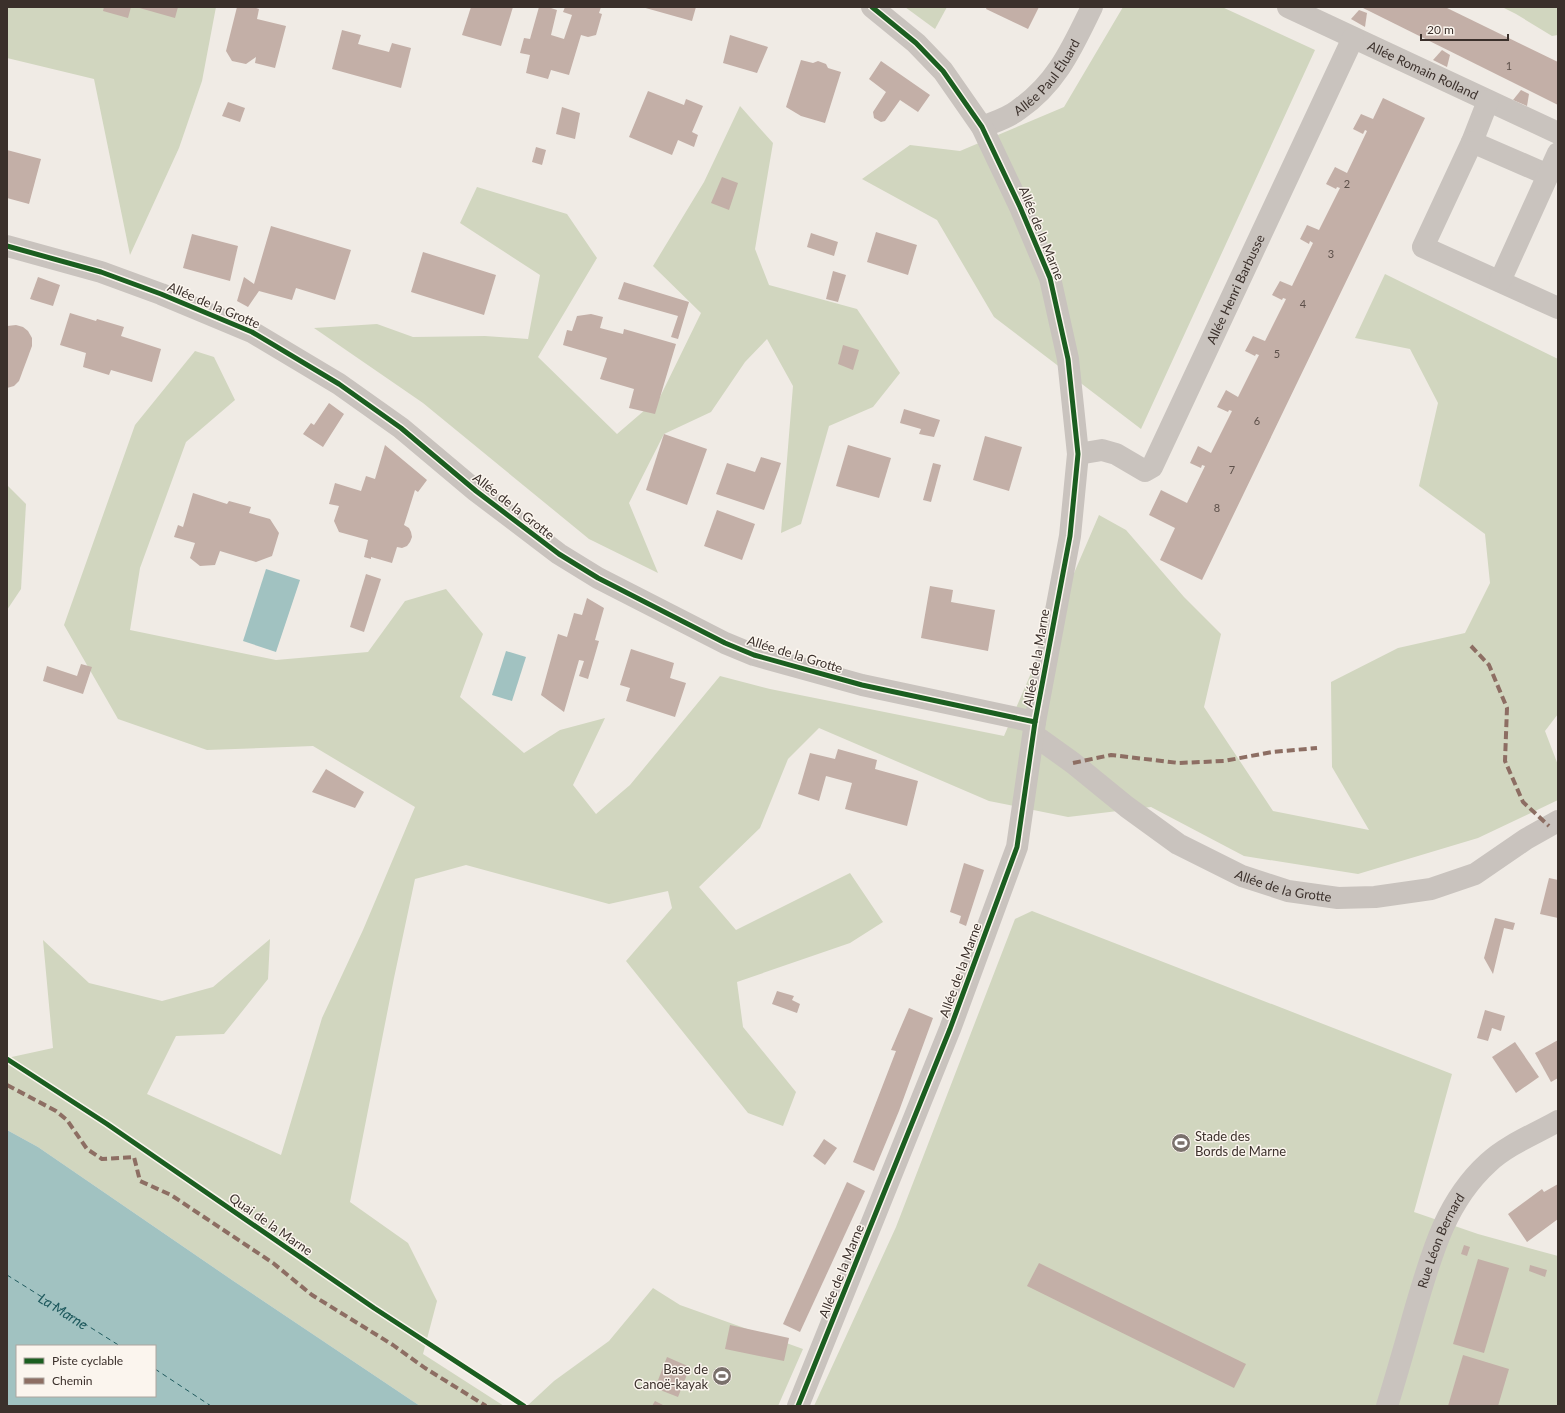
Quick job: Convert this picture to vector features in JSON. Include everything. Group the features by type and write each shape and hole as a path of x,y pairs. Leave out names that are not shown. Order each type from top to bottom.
{"street":[{"name":"Allée de la Marne","path":"798,1406 950,1029 1014,854 1034,728 1070,536 1078,454 1068,359 1050,278 1020,207 982,127 943,70 916,43 872,7"},
{"name":"Allée Paul Éluard","path":"982,127 1017,111 1041,91 1062,66 1092,7"},
{"name":"Allée Romain Rolland","path":"1288,7 1558,133"},
{"name":"Allée Henri Barbusse","path":"1078,454 1102,450 1116,454 1145,471 1152,467 1353,38"},
{"path":"1488,101 1472,142 1423,247 1558,308"},
{"path":"1472,142 1548,175"},
{"path":"1500,281 1558,153"},
{"name":"Allée de la Grotte","path":"7,246 101,272 161,294 252,332 338,384 400,428 476,491 559,554 598,578 725,642 754,655 862,685 1034,728 1073,763 1127,807 1178,844 1242,876 1288,891 1338,898 1375,897 1431,889 1474,874 1526,839 1558,821"},
{"name":"Rue Léon Bernard","path":"1388,1406 1432,1250 1451,1208 1460,1194 1488,1162 1509,1148 1558,1121"}],"green space":[{"path":"7,7 216,7 202,81 179,148 130,255 94,79 7,58"},
{"path":"905,7 947,7 935,29"},
{"path":"1123,7 1222,7 1315,50 1141,429 994,317 937,220 862,179 910,145 960,151 1064,107"},
{"path":"1502,7 1558,7 1558,35 1552,36"},
{"path":"740,106 773,143 755,249 769,285 857,309 900,373 873,407 829,426 801,524 781,533 793,386 767,339 745,362 711,412 664,434 629,503 658,573 589,539 423,403 314,328 377,324 413,337 485,336 528,339 540,275 460,223 477,187 567,214 597,258 538,357 617,434 660,397 701,313 653,266 704,182"},
{"path":"1385,274 1558,359 1558,714 1545,731 1558,765 1558,800 1478,838 1358,874 1244,856 1151,807 1068,817 989,801 819,728 788,759 760,828 699,887 736,930 850,873 883,922 850,943 737,982 743,1027 796,1092 783,1126 748,1113 626,961 672,908 668,891 609,904 466,865 415,879 350,1202 408,1243 437,1301 423,1354 504,1406 420,1406 232,1280 38,1147 7,1130 7,1058 53,1048 43,940 89,983 162,1001 213,987 270,939 268,979 224,1034 176,1036 147,1094 281,1155 322,1018 363,930 415,807 313,746 207,750 118,719 64,625 135,425 195,351 214,357 235,400 186,442 140,568 130,630 276,660 368,652 405,601 446,589 483,634 460,697 524,753 560,730 605,718 573,785 596,814 630,785 720,676 770,689 1004,736 1099,515 1126,530 1184,597 1221,634 1204,707 1273,811 1369,830 1332,767 1331,682 1398,648 1465,633 1490,583 1485,534 1419,486 1438,403 1410,349 1355,338"},
{"path":"7,485 26,504 21,589 7,610"},
{"name":"Stade des Bords de Marne","path":"1032,911 1452,1074 1414,1212 1478,1234 1558,1256 1558,1406 814,1406 896,1227 1015,919"},
{"path":"653,1288 680,1305 803,1349 778,1406 527,1406 554,1381 609,1341"}],"water":[{"path":"266,569 300,580 276,652 243,641"},
{"path":"506,651 526,657 512,701 492,695"},
{"name":"La Marne","path":"7,1130 38,1147 232,1280 420,1406 7,1406"}],"building":[{"path":"104,7 131,7 128,18 103,11"},
{"path":"136,7 178,7 175,18"},
{"path":"237,7 253,7 259,9 257,19 286,26 275,68 255,63 256,57 246,64 232,61 226,51"},
{"path":"471,7 513,7 501,46 462,35"},
{"path":"539,7 548,7 557,10 551,35 564,39 572,15 563,12 565,7 601,7 599,13 602,14 596,35 588,37 581,35 569,75 551,70 548,79 526,73 530,55 520,53 524,38 530,39"},
{"path":"642,7 696,7 692,21"},
{"path":"987,7 1039,7 1028,29 986,9"},
{"path":"1361,7 1445,7 1558,62 1558,105"},
{"path":"1359,10 1367,13 1365,27 1351,19"},
{"path":"342,30 361,35 358,44 389,52 392,43 411,48 401,88 332,69"},
{"path":"730,35 768,47 757,73 723,63"},
{"path":"1442,50 1450,55 1447,67 1433,60"},
{"path":"801,60 813,63 818,61 826,64 828,68 841,72 825,123 801,116 786,107"},
{"path":"881,61 930,95 918,112 900,100 885,121 881,122 874,118 873,112 886,92 869,79"},
{"path":"1521,90 1529,94 1527,106 1513,100"},
{"path":"648,91 684,105 686,99 703,106 692,132 698,135 694,147 678,140 672,155 629,137"},
{"path":"1383,98 1425,118 1202,580 1160,560 1175,528 1149,515 1161,490 1187,503 1205,466 1202,465 1201,468 1190,463 1198,446 1211,453 1232,411 1229,410 1228,412 1217,407 1226,390 1238,397 1259,355 1256,354 1255,356 1245,351 1253,336 1265,341 1286,299 1283,298 1282,300 1272,295 1280,281 1292,286 1313,243 1310,241 1309,244 1300,239 1307,225 1319,230 1340,188 1337,187 1336,189 1326,184 1335,167 1347,173 1367,131 1365,130 1363,134 1353,129 1361,114 1373,119"},
{"path":"228,102 245,108 240,122 222,116"},
{"path":"562,107 580,113 575,139 556,134"},
{"path":"536,147 546,150 542,165 532,162"},
{"path":"7,150 41,159 29,204 7,198"},
{"path":"722,177 738,183 729,210 711,203"},
{"path":"271,226 351,250 335,300 296,288 292,300 259,291 248,307 237,301 244,277 254,284"},
{"path":"876,232 917,245 908,275 867,262"},
{"path":"811,233 838,242 834,256 807,247"},
{"path":"192,234 238,246 230,281 183,268"},
{"path":"423,252 496,275 484,315 411,292"},
{"path":"833,271 846,275 838,302 826,299"},
{"path":"38,277 60,285 53,306 30,299"},
{"path":"624,282 689,302 678,339 671,337 678,316 618,299"},
{"path":"70,313 96,321 97,319 124,327 121,336 161,349 152,382 111,370 109,375 83,367 86,353 60,345"},
{"path":"591,314 603,317 600,328 623,334 624,329 676,344 655,414 629,408 634,389 600,379 607,358 563,345 567,330 572,331 577,316"},
{"path":"16,325 23,327 28,331 32,338 32,346 19,381 14,386 7,388 7,326"},
{"path":"843,345 859,350 853,370 838,364"},
{"path":"329,403 344,414 323,447 303,434 311,423 314,425"},
{"path":"904,409 940,420 934,437 919,434 921,429 900,423"},
{"path":"664,434 707,449 687,505 646,490"},
{"path":"985,436 1022,447 1009,491 973,480"},
{"path":"385,445 427,480 418,492 415,490 404,525 409,528 411,532 412,537 410,542 407,546 402,548 397,547 392,563 371,557 371,559 364,557 368,540 339,532 334,521 339,506 329,504 335,483 361,491 366,476 375,479"},
{"path":"848,445 891,458 879,498 836,486"},
{"path":"761,457 781,463 764,510 716,494 727,463 755,472"},
{"path":"933,463 941,465 931,502 923,500"},
{"path":"193,493 227,504 229,501 251,507 249,513 270,519 279,533 272,556 256,562 220,551 215,565 200,566 190,558 195,543 174,537 178,525 183,527"},
{"path":"717,510 755,524 742,560 704,546"},
{"path":"366,574 381,579 364,632 350,627"},
{"path":"930,586 953,590 951,602 995,610 988,651 921,638"},
{"path":"587,598 604,608 595,640 599,641 588,679 579,676 584,661 579,660 564,712 541,695 558,634 567,637 574,613 582,615"},
{"path":"631,649 674,663 670,678 686,683 675,717 626,701 630,688 620,685"},
{"path":"81,664 92,667 83,694 43,681 47,666 77,676"},
{"path":"838,749 877,760 875,769 918,781 907,826 845,809 852,783 826,776 819,801 798,794 810,753 835,759"},
{"path":"326,769 364,792 355,808 312,792"},
{"path":"964,863 984,870 966,926 959,923 961,916 950,912"},
{"path":"1549,878 1558,880 1558,918 1540,914"},
{"path":"1495,918 1515,923 1513,930 1504,928 1493,974 1484,958"},
{"path":"777,991 794,996 792,1000 800,1004 797,1013 772,1004"},
{"path":"909,1008 933,1018 899,1111 874,1171 853,1162 896,1051 891,1050"},
{"path":"1485,1010 1505,1016 1501,1031 1492,1028 1488,1041 1477,1038"},
{"path":"1558,1040 1558,1078 1551,1082 1535,1053"},
{"path":"1515,1042 1539,1077 1516,1093 1492,1057"},
{"path":"824,1139 837,1148 825,1165 813,1156"},
{"path":"847,1182 865,1191 800,1332 783,1324"},
{"path":"1558,1184 1558,1219 1527,1242 1508,1214 1542,1189 1544,1192"},
{"path":"1464,1245 1470,1247 1467,1256 1461,1254"},
{"path":"1478,1259 1509,1268 1484,1353 1453,1344"},
{"path":"1039,1263 1246,1364 1234,1388 1027,1286"},
{"path":"1530,1265 1547,1270 1545,1277 1529,1271"},
{"path":"730,1325 789,1338 784,1361 725,1349"},
{"path":"1463,1355 1509,1369 1498,1406 1448,1406"},
{"path":"667,1357 690,1367 678,1397 655,1388"},
{"path":"655,1401 665,1406 652,1406"}],"ferry route":[{"path":"7,1275 118,1345"},
{"path":"156,1370 211,1406"}],"marked path":[{"path":"1471,646 1489,665 1507,708 1505,761 1523,802 1549,826"},
{"path":"1073,763 1111,755 1179,763 1224,761 1272,752 1317,748"},
{"path":"7,1085 56,1111 67,1120 87,1149 102,1159 134,1157 140,1181 171,1195 273,1263 312,1295 393,1345 425,1368 486,1406"}],"cycle path":[{"path":"798,1406 950,1029 1017,847 1035,722 1070,536 1078,454 1068,359 1050,278 1020,207 982,127 943,71 916,43 872,7"},
{"path":"7,246 101,272 161,294 252,332 339,384 401,428 476,491 559,554 598,578 725,643 754,655 862,685 1035,722"},
{"name":"Quai de la Marne","path":"7,1059 107,1124 374,1308 524,1406"}],"place":[{"name":"Stade des Bords de Marne","path":"1181,1143"},
{"name":"Base de Canoë-kayak","path":"722,1376"}]}
